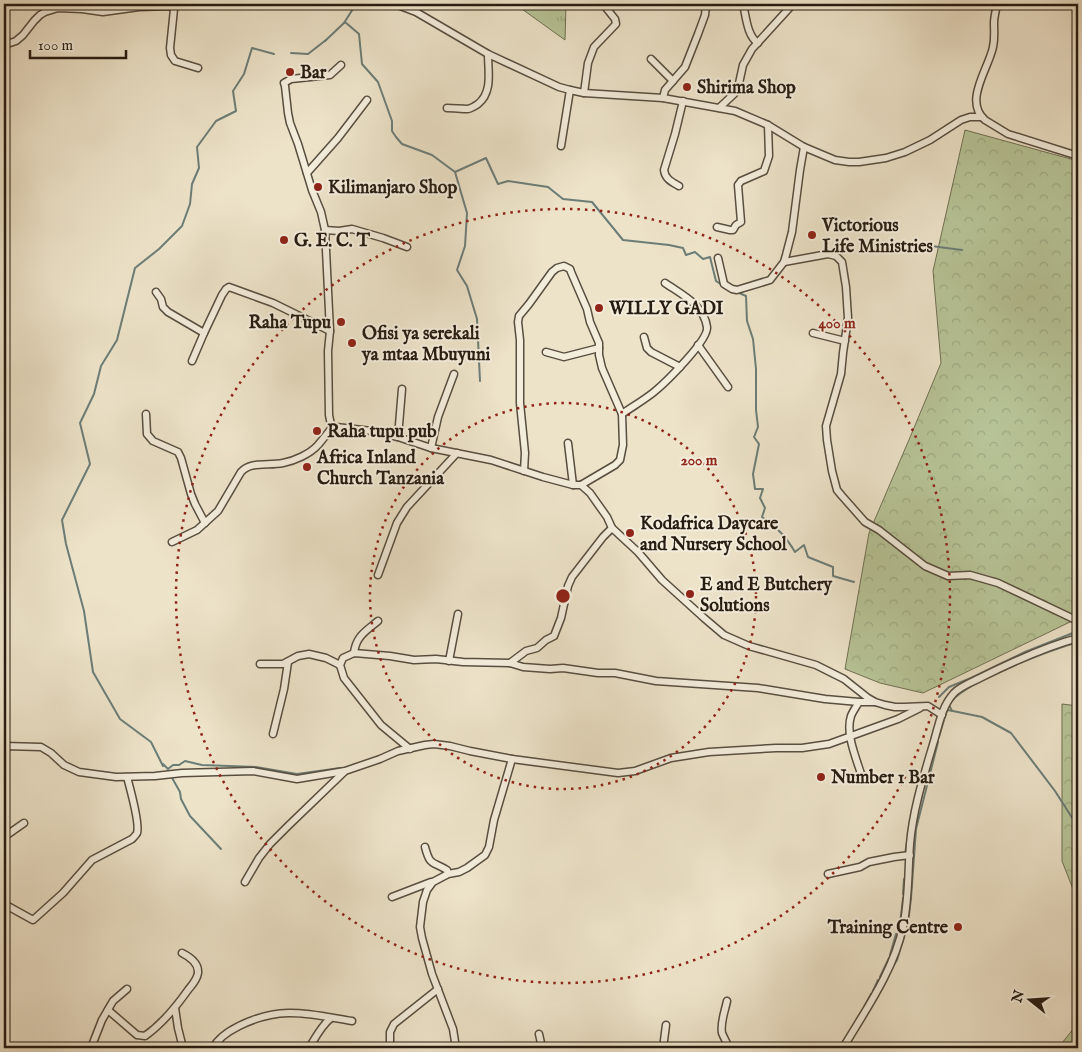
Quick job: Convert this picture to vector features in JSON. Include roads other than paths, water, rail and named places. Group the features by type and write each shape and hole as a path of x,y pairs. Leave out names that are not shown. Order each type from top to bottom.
{"street":[{"path":"395,4 416,12 488,54 559,87 584,93 663,98 735,112 768,125 804,147 835,160 859,162 886,158 905,152 930,140 961,120 970,117 982,117"},
{"path":"584,93 588,63 594,47 616,24 615,19 603,4"},
{"path":"663,98 665,90 682,71 689,57 702,25 706,4"},
{"path":"743,4 750,34 758,43"},
{"path":"719,108 738,88 743,65 752,49 793,4"},
{"path":"997,4 993,48 978,86 978,110 982,117 1008,134 1078,156"},
{"path":"4,45 16,41 40,15 58,8 103,12 139,7 171,6 174,9 170,48 172,55 175,61 198,68"},
{"path":"448,108 470,109 483,100 489,81 488,54"},
{"path":"652,59 673,81"},
{"path":"341,65 330,75 291,79 284,83 286,86 290,123 321,212 325,230 330,331 328,351 329,422 333,426 372,430 431,448 491,460 543,478 573,485 581,485 615,465 620,460 623,445 622,414 599,361 599,343 587,309 572,272 564,266 557,268 519,316 520,403 525,453 524,471"},
{"path":"561,146 570,90"},
{"path":"307,173 338,138 367,100"},
{"path":"679,186 669,181 664,170 683,101"},
{"path":"717,226 733,230 736,224 740,222 738,185 741,181 764,171 769,156 768,125"},
{"path":"718,258 724,284 732,290 770,280 784,262 792,232 804,147"},
{"path":"325,230 339,231 352,229 406,247"},
{"path":"784,262 828,254 836,256 842,262 848,318 841,374 826,426 832,471 837,490 865,522 879,530 925,566 948,576 970,575 998,583 1078,621"},
{"path":"622,414 666,382 706,335 707,330 704,317 700,310 688,298 665,283"},
{"path":"192,360 222,295 229,287 273,303 330,331"},
{"path":"156,292 161,299 163,307 168,312 204,333"},
{"path":"814,333 845,341"},
{"path":"644,337 647,348 651,352 680,367"},
{"path":"698,345 728,387"},
{"path":"546,352 564,357 599,348"},
{"path":"431,448 438,417 454,374"},
{"path":"398,437 402,389"},
{"path":"146,414 147,434 152,441 178,452 191,494 205,523"},
{"path":"172,542 191,534 218,511 241,472 246,467 282,464 300,457 317,447 333,426"},
{"path":"568,443 573,485"},
{"path":"378,575 397,523 407,507 458,453"},
{"path":"581,485 590,493 607,517 612,528 638,552 662,580 724,635 749,646 816,665 844,679 875,702 895,707 932,707 942,715"},
{"path":"510,663 526,651 537,648 554,636 572,577 612,528"},
{"path":"449,661 458,614"},
{"path":"354,653 355,645 361,635 378,621"},
{"path":"843,1048 883,982 894,958 903,927 909,886 910,844 915,812 946,703 956,691 1001,668 1048,647 1078,638"},
{"path":"410,749 381,725 344,678 340,666 343,658 354,653 414,660 436,659 463,662 510,663 524,666 615,673 656,681 758,688 800,696 875,702"},
{"path":"260,664 283,664 298,656 309,654 326,658 340,666"},
{"path":"273,734 284,689 288,662"},
{"path":"859,702 851,718 850,737 862,777"},
{"path":"4,746 41,747 64,765 79,772 116,777 155,776 182,772 222,773 254,771 298,779 345,771 380,759 398,750 434,744 512,759 618,773 635,771 671,758 687,755 709,752 802,748 829,744 924,706"},
{"path":"392,897 448,874 459,872 485,855 489,847 494,820 512,759"},
{"path":"245,882 270,844 345,771"},
{"path":"4,904 33,920 62,893 92,860 136,835 137,822 127,777"},
{"path":"4,837 24,823"},
{"path":"425,847 430,861 447,870 448,874"},
{"path":"828,874 860,867 869,862 894,856 910,855"},
{"path":"432,882 423,902 420,927 427,959 453,1028 456,1048"},
{"path":"108,1010 137,1035 144,1036 151,1032 175,1008 198,975 195,962 182,953"},
{"path":"91,1048 102,1020 113,1001 127,989"},
{"path":"390,1048 390,1032 394,1024 438,989"},
{"path":"727,1001 722,1021 722,1034 729,1048"},
{"path":"175,1008 183,1048"},
{"path":"213,1048 232,1029 256,1018 274,1013 309,1013 352,1021"},
{"path":"309,1048 321,1028 331,1018"},
{"path":"663,1048 666,1025"},
{"path":"539,1034 542,1048"}],"waterway":[{"path":"344,23 356,4"},
{"path":"325,41 345,22 359,34 362,64 378,82 392,121 392,131 402,144 432,155 455,172 486,158 498,184 508,181 548,187 563,199 592,202 623,240 669,245 683,248 686,255 695,252 703,259 710,257 716,281 722,285"},
{"path":"291,53 308,54 326,40"},
{"path":"163,766 151,742 120,719 93,672 84,611 66,544 62,520 90,464 80,423 94,394 101,366 117,340 135,268 159,249 182,226 190,204 192,184 199,168 197,147 216,121 236,111 233,91 244,74 252,48 274,54"},
{"path":"455,172 467,213 465,246 457,270 467,286 477,319 480,381"},
{"path":"908,243 962,250"},
{"path":"737,292 746,296 747,321 753,339 758,427 754,437 759,444 753,474 755,489 763,489 760,498 765,508 762,517 780,532 795,552 804,545 808,557 833,567 833,576 854,582"},
{"path":"939,697 949,687 1025,652 1078,631"},
{"path":"952,711 949,705 956,697 970,687 1008,668 1078,642"},
{"path":"939,737 948,710 982,717 1011,733 1055,791 1078,827"},
{"path":"906,926 911,898 916,829 938,742"},
{"path":"163,764 168,769 185,761 202,765 256,767 297,774 340,768"},
{"path":"171,776 190,816 221,849"},
{"path":"905,854 907,842"},
{"path":"903,894 904,879"},
{"path":"897,931 903,898"},
{"path":"892,968 897,960 905,933"},
{"path":"890,955 896,934"},
{"path":"880,977 889,958"},
{"path":"873,991 878,980"},
{"path":"864,1007 871,994"},
{"path":"856,1020 862,1011"},
{"path":"839,1047 849,1033"}],"place":[{"name":"Bar","path":"290,72"},
{"name":"Shirima Shop","path":"687,87"},
{"name":"Kilimanjaro Shop","path":"318,187"},
{"name":"Victorious Life Ministries","path":"812,235"},
{"name":"G. E. C. T","path":"284,240"},
{"name":"WILLY GADI","path":"599,308"},
{"name":"Raha Tupu","path":"341,322"},
{"name":"Ofisi ya serekali ya mtaa Mbuyuni","path":"352,343"},
{"name":"Raha tupu pub","path":"317,431"},
{"name":"Africa Inland Church Tanzania","path":"307,467"},
{"name":"Kodafrica Daycare and Nursery School","path":"630,533"},
{"name":"E and E Butchery Solutions","path":"690,594"},
{"name":"Number 1 Bar","path":"821,777"},
{"name":"Training Centre","path":"958,927"}]}
